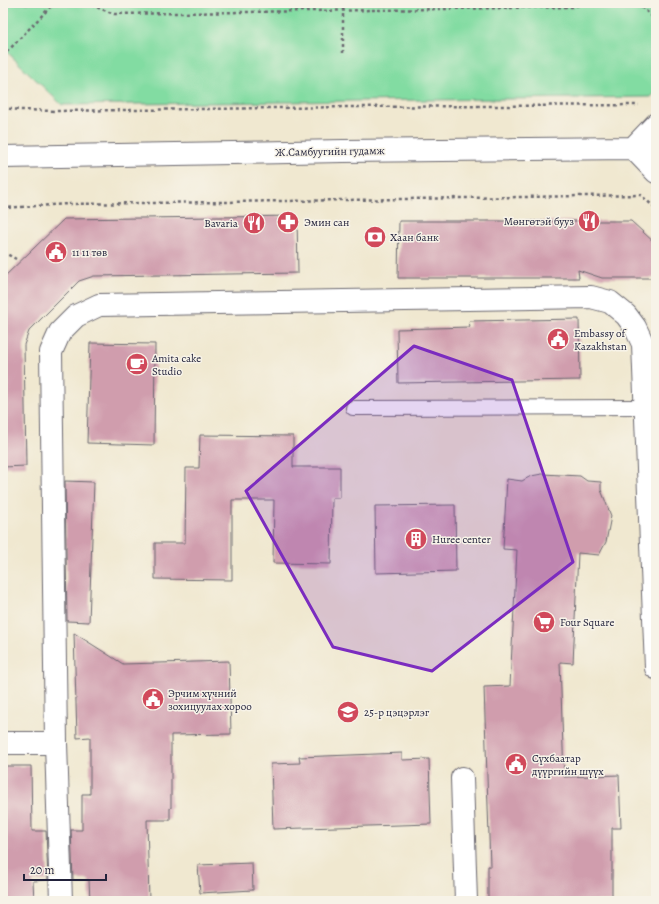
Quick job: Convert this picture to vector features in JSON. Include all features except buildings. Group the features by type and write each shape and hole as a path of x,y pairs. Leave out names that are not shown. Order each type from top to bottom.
{"street":[{"path":"656,124 633,148 656,172"},
{"name":"Ж.Самбуугийн гудамж","path":"3,157 343,151 633,148 656,150"},
{"path":"62,901 56,743 51,352 60,332 76,316 99,305 591,297 610,302 626,315 635,327 643,344 656,668"},
{"path":"3,743 56,743"},
{"path":"462,778 466,901"}],"lane":[{"path":"353,408 645,407"}],"path":[{"path":"3,56 54,3"},
{"path":"86,3 114,14 572,7 587,3"},
{"path":"343,3 343,53"},
{"path":"637,3 656,20"},
{"path":"3,108 56,111 640,105"},
{"path":"3,208 68,204 641,195 656,209"},
{"path":"3,252 16,259"}],"highlighted area":[{"path":"414,346 512,380 573,562 432,671 333,647 246,491"}],"green space":[{"path":"3,3 656,3 656,92 651,97 62,105 3,48"}],"place":[{"name":"Мөнгөтэй бууз","path":"589,221"},
{"name":"Эмин сан","path":"288,222"},
{"name":"Bavaria","path":"254,223"},
{"name":"Хаан банк","path":"375,237"},
{"name":"11 11 төв","path":"56,252"},
{"name":"Embassy of Kazakhstan","path":"558,339"},
{"name":"Amita cake Studio","path":"137,364"},
{"name":"Huree center","path":"416,539"},
{"name":"Four Square","path":"544,622"},
{"name":"Эрчим хүчний зохицуулах хороо","path":"153,699"},
{"name":"25-р цэцэрлэг","path":"348,712"},
{"name":"Сүхбаатар дүүргийн шүүх","path":"516,764"}]}
